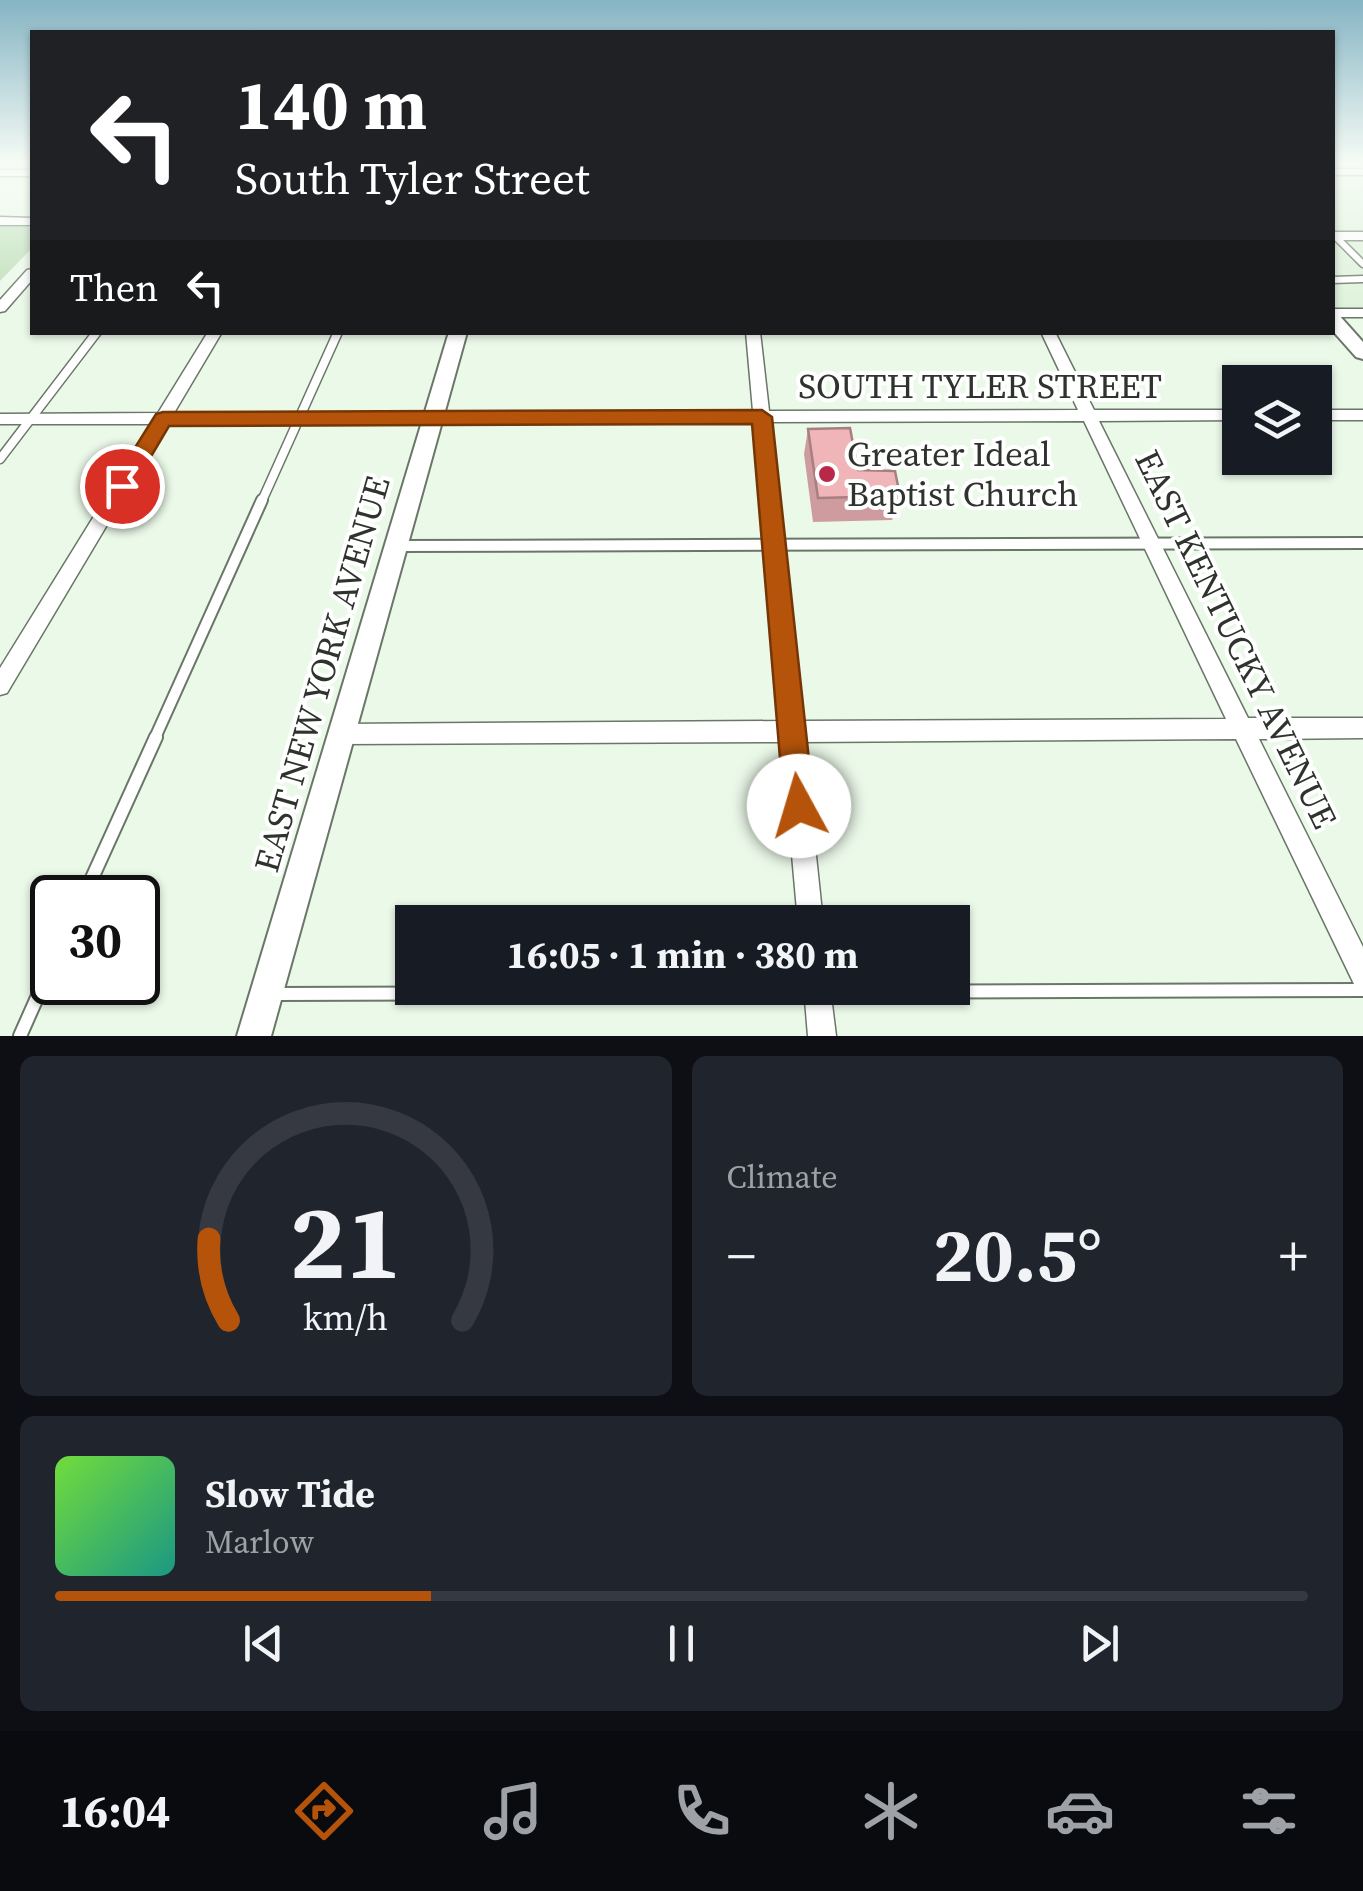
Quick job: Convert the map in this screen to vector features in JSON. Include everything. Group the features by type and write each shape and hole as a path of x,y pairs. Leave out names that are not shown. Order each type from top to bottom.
{"street":[{"path":"0,221 30,222"},
{"path":"1335,236 1363,236"},
{"path":"0,308 30,275"},
{"path":"1335,320 1363,353"},
{"path":"0,686 214,335"},
{"name":"EAST NEW YORK AVENUE","path":"254,1036 457,335"},
{"path":"753,335 809,905"},
{"name":"EAST KENTUCKY AVENUE","path":"1050,335 1363,976"},
{"path":"1332,415 1363,415"},
{"name":"SOUTH TYLER STREET","path":"0,419 1222,416"},
{"path":"342,734 1363,728"},
{"path":"819,1005 822,1036"}],"lane":[{"path":"1335,237 1363,264"},
{"path":"1335,280 1363,279"},
{"path":"1335,316 1363,313"},
{"path":"0,459 95,335"},
{"path":"92,875 337,335"},
{"path":"396,546 1363,543"},
{"path":"970,989 1363,990"},
{"path":"266,994 395,993"},
{"path":"20,1036 34,1005"}],"shaded area":[{"path":"1335,211 1363,211 1363,315 1335,315"}],"green space":[{"path":"0,227 30,227 30,250 0,281"}],"building":[{"path":"850,428 858,470 895,471 900,496 818,498 808,429"}],"place":[{"name":"Greater Ideal Baptist Church","path":"827,474"}],"route":[{"path":"122,486 163,419 762,417 799,806"}]}
